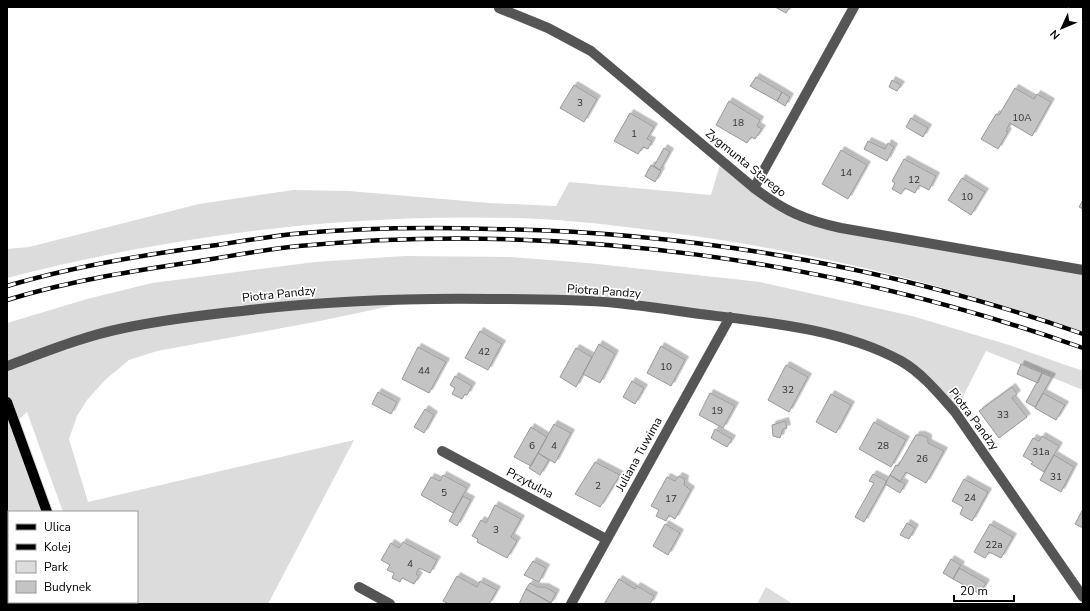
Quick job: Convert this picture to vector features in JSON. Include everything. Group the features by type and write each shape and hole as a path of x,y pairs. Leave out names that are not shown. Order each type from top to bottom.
{"main road":[{"path":"7,402 47,511"}],"street":[{"path":"754,188 854,7"},
{"name":"Zygmunta Starego","path":"499,8 548,28 591,51 754,188 796,216 817,223 1083,270"},
{"name":"Piotra Pandzy","path":"7,366 97,335 124,328 213,314 349,300 428,298 525,299 616,303 730,317 820,332 862,344 904,362 919,374 955,412 1083,597"},
{"name":"Juliana Tuwima","path":"571,604 730,317"},
{"name":"Przytulna","path":"442,451 606,539"},
{"path":"359,587 390,604"}],"green space":[{"path":"721,161 796,216 1083,270 1083,332 939,287 842,263 694,236 637,228 541,219 474,217 406,219 339,222 272,229 205,237 139,249 73,262 7,278 7,249 29,247 199,204 293,190 349,191 489,203 556,206 569,182 711,195"},
{"path":"405,256 510,257 588,263 760,282 912,316 1009,345 1083,371 1083,390 986,351 955,412 904,362 821,333 616,303 428,298 320,321 157,351 129,360 105,380 87,400 77,416 69,439 88,502 354,440 268,604 96,604 138,603 138,511 63,511 27,412 15,423 47,511 8,511 8,516 7,323 87,299 152,283 315,262"},
{"path":"766,587 793,604 757,604"},
{"path":"40,603 80,604 40,604"}],"building":[{"path":"775,7 790,7 786,13"},
{"path":"756,77 782,92 777,101 750,86"},
{"path":"892,80 901,85 897,91 889,87"},
{"path":"574,85 597,99 584,122 560,108"},
{"path":"1015,88 1034,99 1037,94 1051,102 1032,136 1010,123 1006,131 1008,132 998,149 981,139 996,114 999,115"},
{"path":"782,92 790,97 785,106 777,101"},
{"path":"729,101 760,120 757,126 762,129 755,139 751,137 747,143 716,125"},
{"path":"630,113 654,127 647,139 652,141 648,149 643,147 638,154 614,141"},
{"path":"911,118 928,128 923,137 906,127"},
{"path":"868,141 885,149 888,143 894,147 887,161 864,149"},
{"path":"664,148 670,152 660,170 654,166"},
{"path":"841,150 867,165 848,199 822,184"},
{"path":"904,159 936,176 929,190 919,185 915,193 905,188 901,194 892,189 895,183 892,181"},
{"path":"651,165 661,171 655,182 645,176"},
{"path":"962,178 985,192 971,215 948,200"},
{"path":"1083,200 1083,209 1079,207"},
{"path":"480,331 502,344 488,370 465,358"},
{"path":"599,344 615,354 600,383 583,374"},
{"path":"661,346 685,360 671,386 647,373"},
{"path":"418,347 446,362 429,393 402,379"},
{"path":"576,348 592,357 576,387 560,377"},
{"path":"1021,364 1042,373 1038,383 1017,374"},
{"path":"786,365 808,377 789,412 768,400"},
{"path":"1042,373 1052,377 1035,407 1026,402"},
{"path":"455,376 472,386 467,395 465,394 462,399 452,394 455,388 450,385"},
{"path":"632,381 644,388 635,404 623,397"},
{"path":"1012,387 1017,394 1012,398 1027,417 999,438 979,411"},
{"path":"378,392 397,402 391,414 372,404"},
{"path":"710,393 735,406 723,428 699,415"},
{"path":"1043,393 1065,405 1056,420 1035,408"},
{"path":"831,394 851,405 836,433 816,422"},
{"path":"425,409 434,415 424,433 414,427"},
{"path":"785,421 787,428 783,429 780,438 773,436 772,425"},
{"path":"874,422 906,440 891,467 859,449"},
{"path":"554,424 571,433 555,463 538,453"},
{"path":"531,427 547,437 531,466 514,457"},
{"path":"715,429 732,439 727,447 711,438"},
{"path":"916,435 922,435 928,438 928,443 944,451 926,483 906,472 900,482 890,475 896,465 898,466"},
{"path":"1042,436 1059,446 1044,472 1031,464 1033,462 1023,456 1033,438 1039,441"},
{"path":"538,453 549,460 540,475 529,468"},
{"path":"1054,455 1074,467 1061,492 1040,480"},
{"path":"595,462 620,475 600,507 575,494"},
{"path":"873,474 887,481 864,522 855,517 874,483 869,481"},
{"path":"443,475 467,488 453,513 421,495 431,477 440,481"},
{"path":"890,475 905,484 900,493 885,484"},
{"path":"679,476 685,479 684,485 691,490 675,519 669,515 666,521 656,516 659,510 651,506 667,477 675,481"},
{"path":"964,479 988,492 972,521 960,514 963,507 952,501"},
{"path":"463,496 471,500 457,526 449,521"},
{"path":"495,505 521,519 511,537 517,541 507,558 477,542 478,539 472,536 481,520 486,523"},
{"path":"1083,509 1083,528 1075,524"},
{"path":"907,523 915,528 909,539 900,535"},
{"path":"665,524 680,533 668,555 653,546"},
{"path":"990,524 1013,537 1001,558 989,552 985,558 974,552"},
{"path":"403,542 437,560 430,573 419,568 416,574 419,576 414,584 402,578 400,582 392,578 394,573 387,570 390,565 381,560 391,543 399,548"},
{"path":"951,559 961,565 953,579 943,573"},
{"path":"533,561 546,568 539,582 524,575"},
{"path":"959,568 986,583 980,594 953,579"},
{"path":"457,576 477,587 480,581 497,590 489,604 449,604 443,601"},
{"path":"619,579 635,589 637,586 654,596 650,604 604,604"},
{"path":"530,583 538,587 545,587 556,593 551,603 526,589"},
{"path":"526,589 551,603 519,604"}],"railway":[{"path":"7,286 59,272 111,261 293,234 342,230 416,228 466,228 567,232 642,237 717,246 865,272 1011,310 1083,334"},
{"path":"7,300 106,276 287,247 398,240 498,239 597,244 697,255 795,270 893,291 989,317 1083,348"}]}
